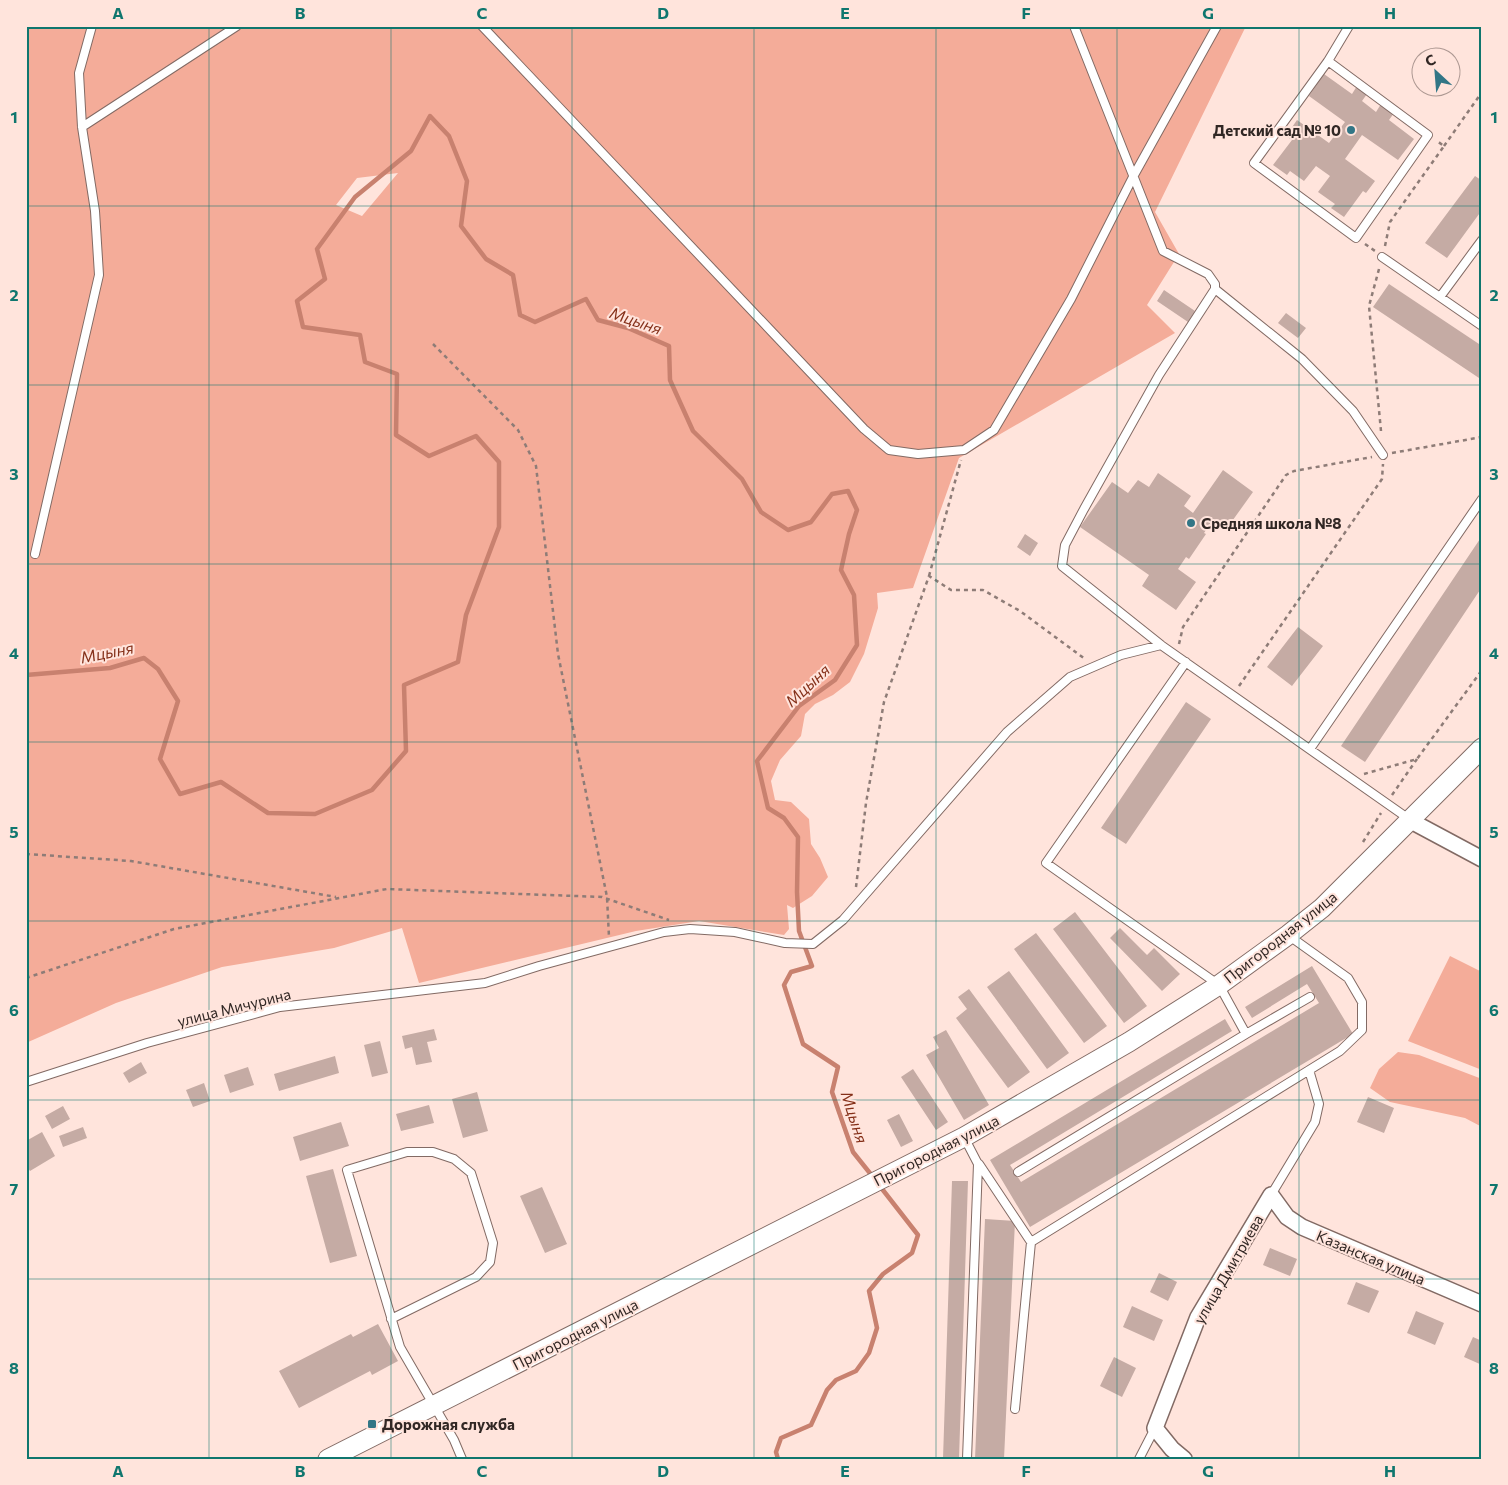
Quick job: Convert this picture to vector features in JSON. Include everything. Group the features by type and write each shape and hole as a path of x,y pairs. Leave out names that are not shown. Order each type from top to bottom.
{"street":[{"name":"Пригородная улица","path":"328,1459 964,1136 1128,1042 1219,985 1322,908 1482,748"},
{"path":"1411,820 1482,859"},
{"name":"Казанская улица","path":"1271,1195 1288,1217 1302,1227 1482,1304"},
{"name":"улица Дмитриева","path":"1155,1428 1198,1317 1271,1195"},
{"path":"1155,1428 1172,1449 1184,1459"}],"lane":[{"path":"35,554 99,275 95,211 82,127 79,73 92,26"},
{"path":"82,127 237,26"},
{"path":"482,26 864,429 889,450 918,454 964,450 994,430 1071,299 1134,175 1217,26"},
{"path":"1074,26 1163,251 1208,274 1215,284 1215,289 1159,375 1088,501 1066,545 1062,566 1161,645 1411,820"},
{"path":"1328,61 1428,134 1356,238 1254,163 1328,61 1349,26"},
{"path":"1440,297 1482,240"},
{"path":"1382,257 1482,326"},
{"path":"1215,289 1302,359 1353,411 1383,455"},
{"path":"1310,749 1482,499"},
{"path":"854,908 1007,732 1070,677 1121,655 1161,645"},
{"path":"1186,662 1046,863 1219,985 1246,1034"},
{"name":"улица Мичурина","path":"26,1082 147,1043 280,1007 485,983 664,932 690,929 735,932 785,943 813,944 843,920 854,908"},
{"path":"1030,1242 1340,1051 1362,1030 1362,1002 1348,978 1288,935"},
{"path":"1018,1172 1310,997"},
{"path":"1271,1195 1315,1122 1319,1104 1309,1070"},
{"path":"964,1136 978,1164 1030,1242 1015,1409"},
{"path":"391,1319 476,1276 490,1262 493,1243 471,1173 454,1159 432,1152 407,1152 347,1170 391,1319 400,1347 454,1440 462,1459"},
{"path":"967,1459 978,1164"},
{"path":"1139,1459 1155,1428"}],"path":[{"path":"1233,695 1382,479 1383,455 1369,306 1390,222 1482,92"},
{"path":"1428,134 1444,146"},
{"path":"1356,238 1382,257"},
{"path":"433,344 518,430 536,466 558,654 607,897 610,946"},
{"path":"1176,655 1183,627 1286,475 1294,471 1482,437"},
{"path":"854,908 866,803 884,702 929,576 964,450"},
{"path":"929,576 951,590 983,590 1020,611 1094,666"},
{"path":"1362,844 1386,803 1482,670"},
{"path":"1350,778 1417,759"},
{"path":"26,854 131,861 339,898"},
{"path":"26,978 174,929 388,889 602,897 658,915 690,929"}],"shaded area":[{"path":"26,26 1246,26 1155,212 1179,254 1147,305 1175,333 959,458 913,588 877,593 878,608 864,654 850,682 833,695 815,704 805,714 801,736 780,760 771,781 775,800 791,802 809,819 811,844 820,858 828,877 812,896 793,908 787,905 789,929 784,935 699,921 636,931 419,983 402,928 334,948 222,967 116,1003 26,1043","holes":["398,173 362,216 336,205 357,178"]},
{"path":"1450,956 1482,972 1482,1070 1408,1041"},
{"path":"1398,1052 1419,1055 1482,1079 1482,1127 1465,1118 1390,1102 1370,1088 1379,1069"}],"building":[{"path":"1324,74 1352,94 1357,86 1367,94 1362,101 1376,112 1381,104 1394,113 1389,120 1414,139 1398,160 1362,135 1345,159 1375,181 1366,193 1363,191 1344,217 1331,208 1335,204 1318,192 1330,176 1316,166 1304,181 1290,171 1287,175 1273,165 1292,140 1286,136 1297,120 1329,143 1345,122 1309,96"},
{"path":"1475,176 1481,180 1482,178 1482,210 1447,258 1425,243"},
{"path":"1389,284 1482,346 1482,380 1373,307"},
{"path":"1164,290 1195,311 1188,322 1157,301"},
{"path":"1286,313 1306,328 1298,338 1278,323"},
{"path":"1223,470 1253,492 1225,531 1212,521 1204,533 1206,534 1189,559 1186,557 1178,569 1196,582 1176,610 1142,586 1149,575 1080,527 1112,482 1128,493 1138,480 1149,487 1158,473 1191,496 1184,506 1193,513"},
{"path":"1025,534 1038,543 1030,556 1017,547"},
{"path":"1482,536 1482,587 1365,762 1341,746"},
{"path":"1298,627 1323,646 1292,686 1267,667"},
{"path":"1186,702 1211,719 1126,844 1101,828"},
{"path":"1075,912 1147,1006 1124,1023 1053,929"},
{"path":"1120,928 1147,955 1154,948 1180,974 1162,991 1110,938"},
{"path":"1036,933 1107,1026 1084,1043 1014,949"},
{"path":"1312,966 1353,1034 1030,1227 990,1160 1225,1019 1232,1031 1010,1165 1021,1182 1319,1003 1307,984 1252,1018 1245,1007"},
{"path":"1009,971 1069,1053 1047,1069 987,987"},
{"path":"969,989 1030,1072 1008,1088 956,1018 967,1009 958,997"},
{"path":"434,1029 437,1040 427,1042 432,1062 416,1065 412,1047 405,1049 402,1036"},
{"path":"946,1030 989,1105 964,1120 926,1055 939,1048 933,1037"},
{"path":"380,1041 388,1073 372,1077 364,1045"},
{"path":"335,1056 339,1073 279,1091 274,1074"},
{"path":"141,1062 147,1073 129,1083 123,1073"},
{"path":"248,1067 254,1085 230,1093 224,1075"},
{"path":"913,1069 948,1122 936,1130 901,1077"},
{"path":"204,1083 210,1101 193,1107 186,1090"},
{"path":"477,1092 488,1131 463,1138 452,1099"},
{"path":"1368,1097 1394,1108 1384,1133 1357,1122"},
{"path":"429,1105 434,1123 401,1131 396,1114"},
{"path":"63,1106 70,1119 52,1129 45,1116"},
{"path":"899,1114 913,1141 901,1147 887,1120"},
{"path":"341,1122 349,1146 300,1161 293,1137"},
{"path":"83,1127 87,1138 63,1147 59,1136"},
{"path":"42,1132 55,1156 30,1171 26,1165 26,1141"},
{"path":"333,1169 357,1256 330,1263 306,1176"},
{"path":"952,1181 968,1181 959,1459 943,1459"},
{"path":"542,1187 567,1244 545,1253 520,1196"},
{"path":"985,1219 1015,1221 1004,1459 975,1459"},
{"path":"1270,1248 1297,1259 1290,1276 1263,1265"},
{"path":"1159,1273 1177,1282 1168,1301 1150,1292"},
{"path":"1356,1282 1379,1291 1369,1313 1347,1304"},
{"path":"1132,1306 1163,1320 1154,1341 1123,1327"},
{"path":"1416,1311 1444,1323 1435,1345 1407,1333"},
{"path":"378,1324 398,1361 372,1375 370,1371 299,1408 279,1371 351,1334 353,1337"},
{"path":"1473,1337 1482,1341 1482,1365 1464,1357"},
{"path":"1114,1357 1136,1368 1122,1397 1100,1386"}],"waterway":[{"name":"Мцыня","path":"26,675 110,668 144,658 158,669 178,701 160,759 180,794 221,782 268,813 315,814 372,790 406,751 404,685 458,662 466,615 499,527 499,462 476,436 429,456 396,435 397,374 365,362 360,335 303,327 297,301 325,279 317,249 355,197 411,151 430,116 449,136 467,181 461,226 486,259 513,275 520,315 535,322 586,299 598,320 628,328 669,346 670,380 693,431 742,479 761,512 788,530 811,522 832,494 848,491 857,510 849,534 841,570 854,595 857,645 835,680 799,706 757,761 768,808 784,818 798,837 797,892 799,931 812,966 791,972 784,985 803,1044 838,1067 832,1092 853,1152 873,1177"},
{"name":"Мцыня","path":"778,1459 776,1452 781,1438 811,1425 827,1390 836,1380 856,1371 869,1353 877,1328 869,1291 883,1274 912,1253 918,1235 879,1185"}],"place":[{"name":"Детский сад № 10","path":"1351,130"},
{"name":"Средняя школа №8","path":"1191,523"},
{"name":"Дорожная служба","path":"372,1424"}]}
